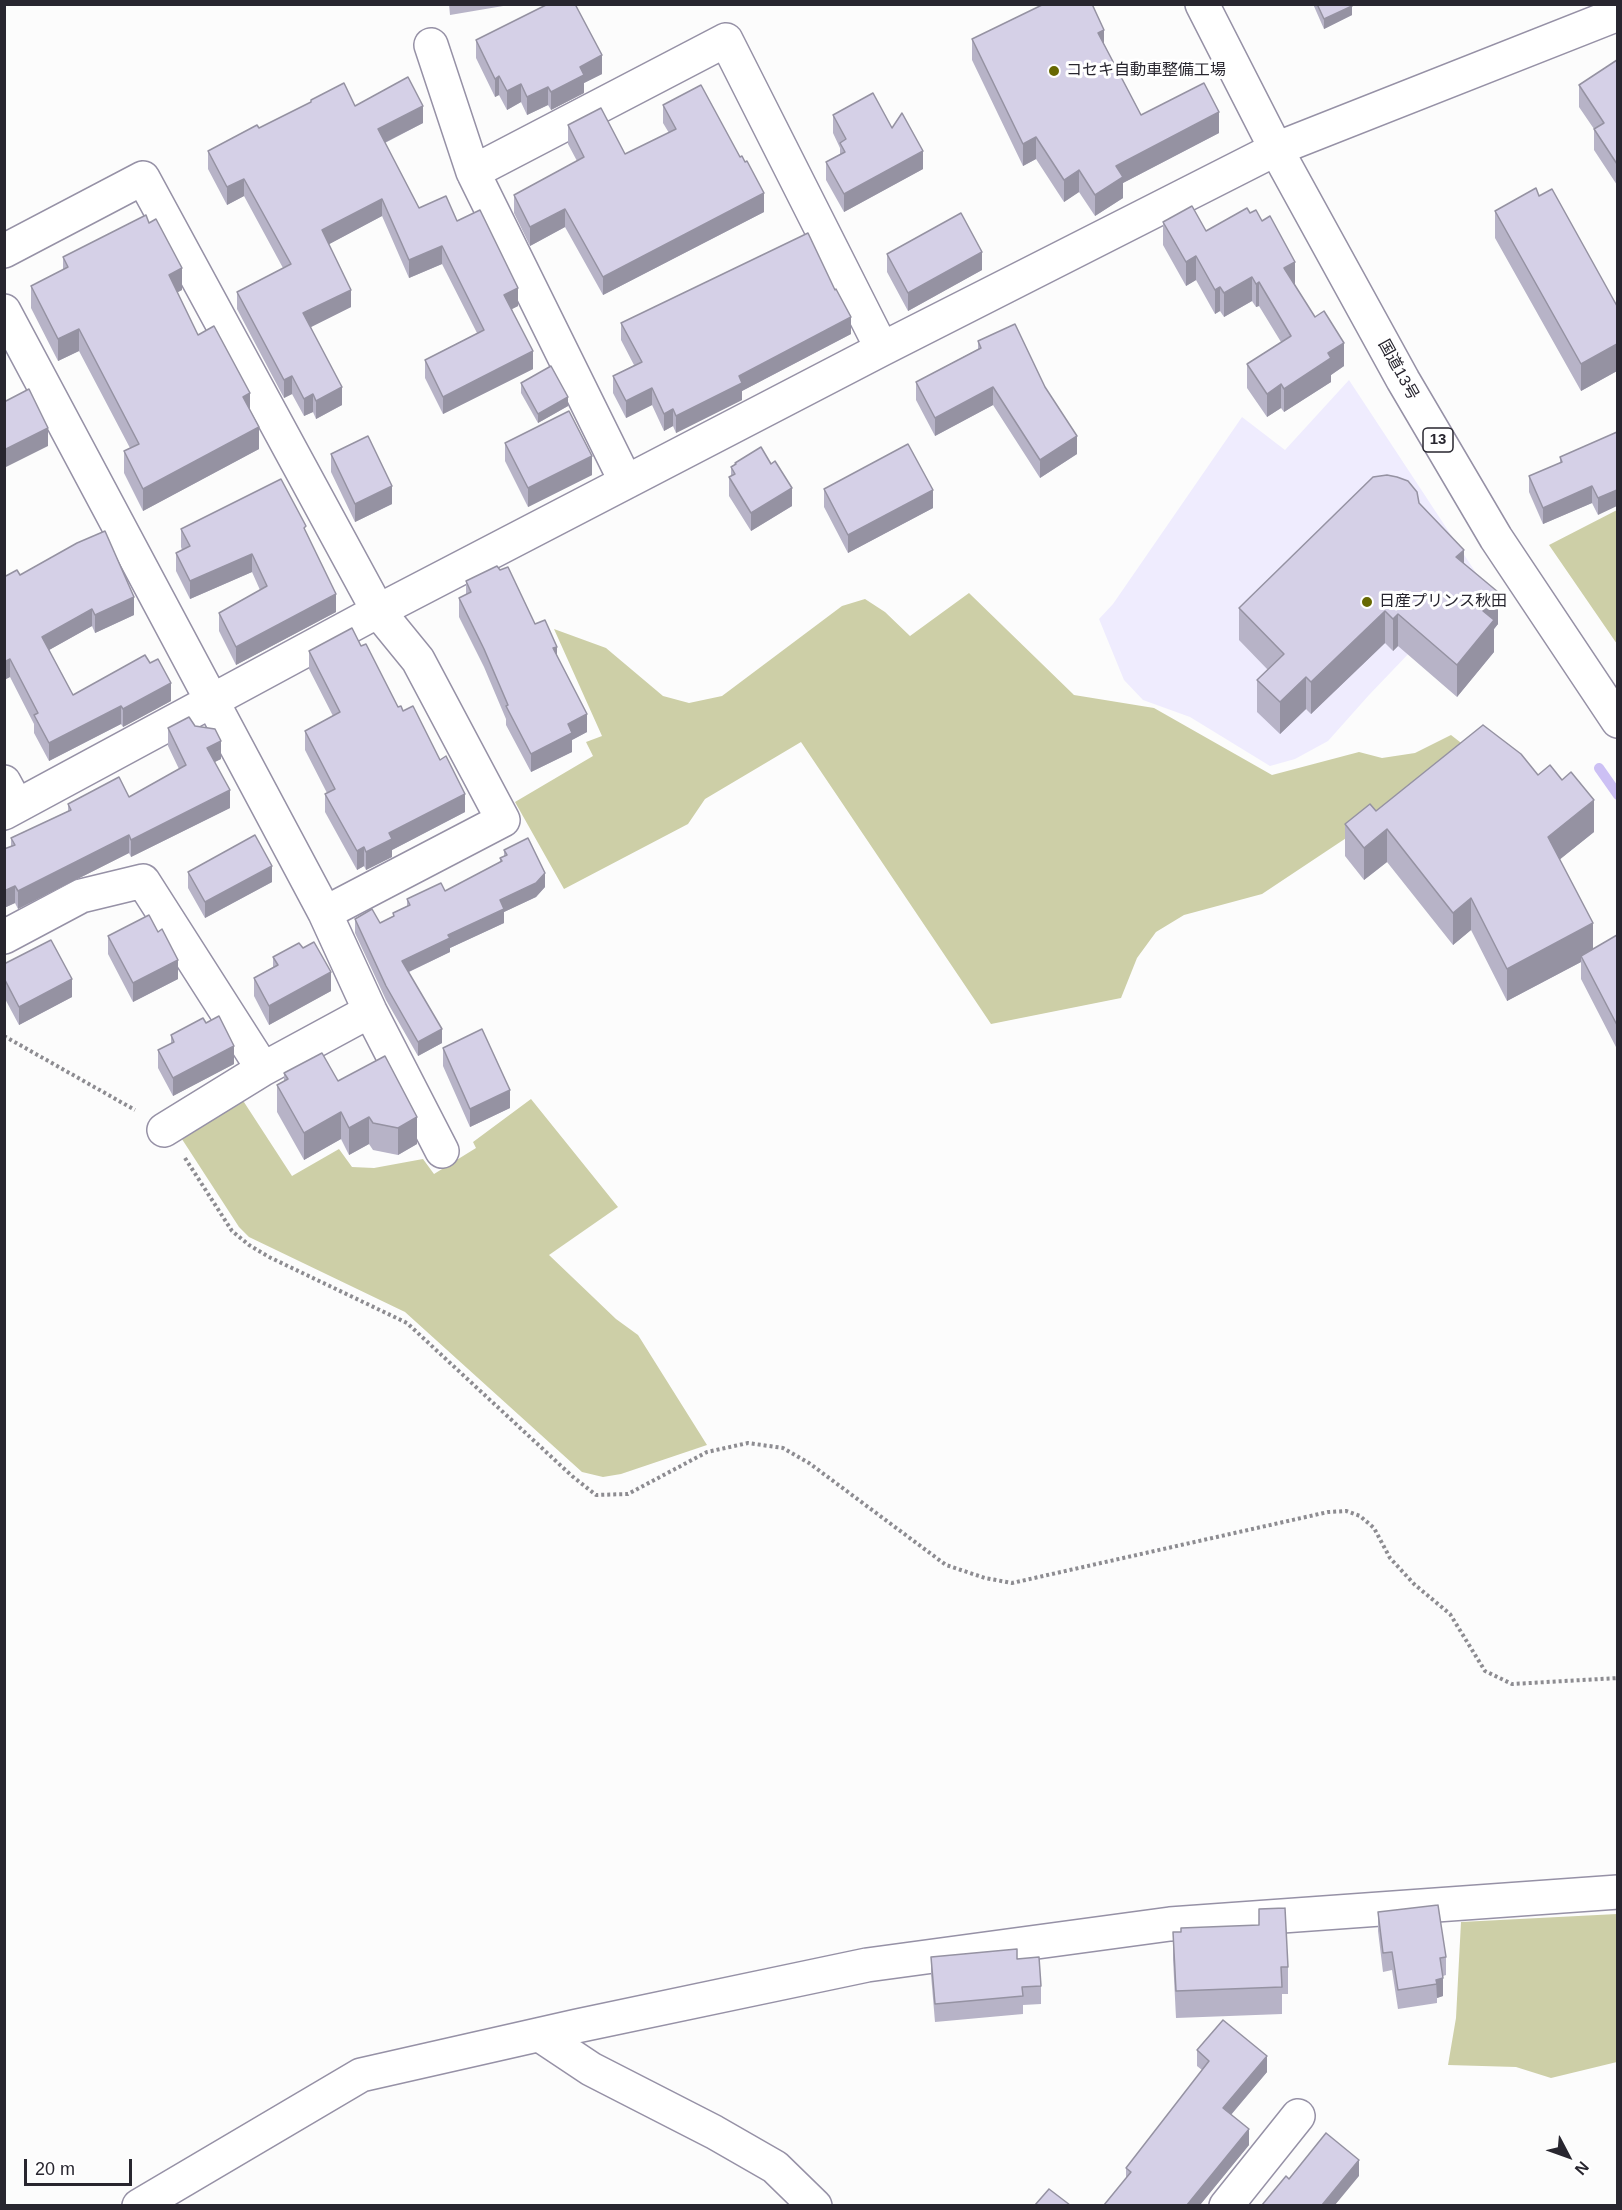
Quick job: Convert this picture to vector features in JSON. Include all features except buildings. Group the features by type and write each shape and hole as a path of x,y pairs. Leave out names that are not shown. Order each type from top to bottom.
{"main road":[{"name":"国道13号","path":"1202,4 1276,149 1403,380 1485,518 1617,721"},
{"path":"9,800 211,700 882,349 1276,149 1617,14"},
{"path":"473,172 726,40 882,349"},
{"path":"431,45 473,172 626,482"},
{"path":"4,251 143,178 378,611 417,660 504,820 325,913"},
{"path":"4,310 325,913 370,1011 442,1151"},
{"path":"4,937 81,896 143,881 263,1069"},
{"path":"164,1130 263,1069 370,1011"},
{"path":"139,2205 361,2074 867,1965 1170,1924 1617,1892"},
{"path":"540,2035 591,2069 714,2132 775,2167 815,2205"},
{"path":"1226,2205 1298,2116"}],"path":[{"path":"4,1036 158,1123 232,1231 269,1257 407,1323 572,1476 596,1495 628,1494 707,1452 748,1443 783,1448 809,1463 946,1565 985,1578 1012,1583 1328,1512 1346,1511 1360,1516 1374,1528 1390,1558 1414,1584 1450,1614 1485,1671 1512,1684 1617,1678"}],"shaded area":[{"path":"1349,380 1480,579 1328,741 1295,759 1270,766 1190,717 1143,700 1124,680 1099,619 1113,604 1242,417 1285,450"}],"green space":[{"path":"1617,510 1617,644 1549,545"},
{"path":"969,593 1074,695 1154,708 1272,775 1359,752 1382,758 1415,753 1451,735 1474,753 1262,894 1184,915 1156,932 1137,958 1121,998 991,1024 801,742 705,799 688,824 564,889 515,802 593,756 586,742 602,736 554,629 606,648 663,696 689,703 722,696 842,606 865,599 885,612 910,636"},
{"path":"242,1099 292,1176 339,1149 352,1167 374,1168 423,1159 434,1174 476,1148 473,1142 531,1099 618,1207 549,1255 616,1319 638,1335 707,1445 621,1474 603,1477 582,1472 405,1312 249,1237 239,1227 178,1133"},
{"path":"1617,1914 1617,2062 1551,2078 1516,2067 1448,2065 1456,2018 1461,1922"}],"waterway":[{"path":"1599,768 1618,795"}],"place":[{"name":"コセキ自動車整備工場","path":"1054,71"},
{"name":"日産プリンス秋田","path":"1367,602"}]}
